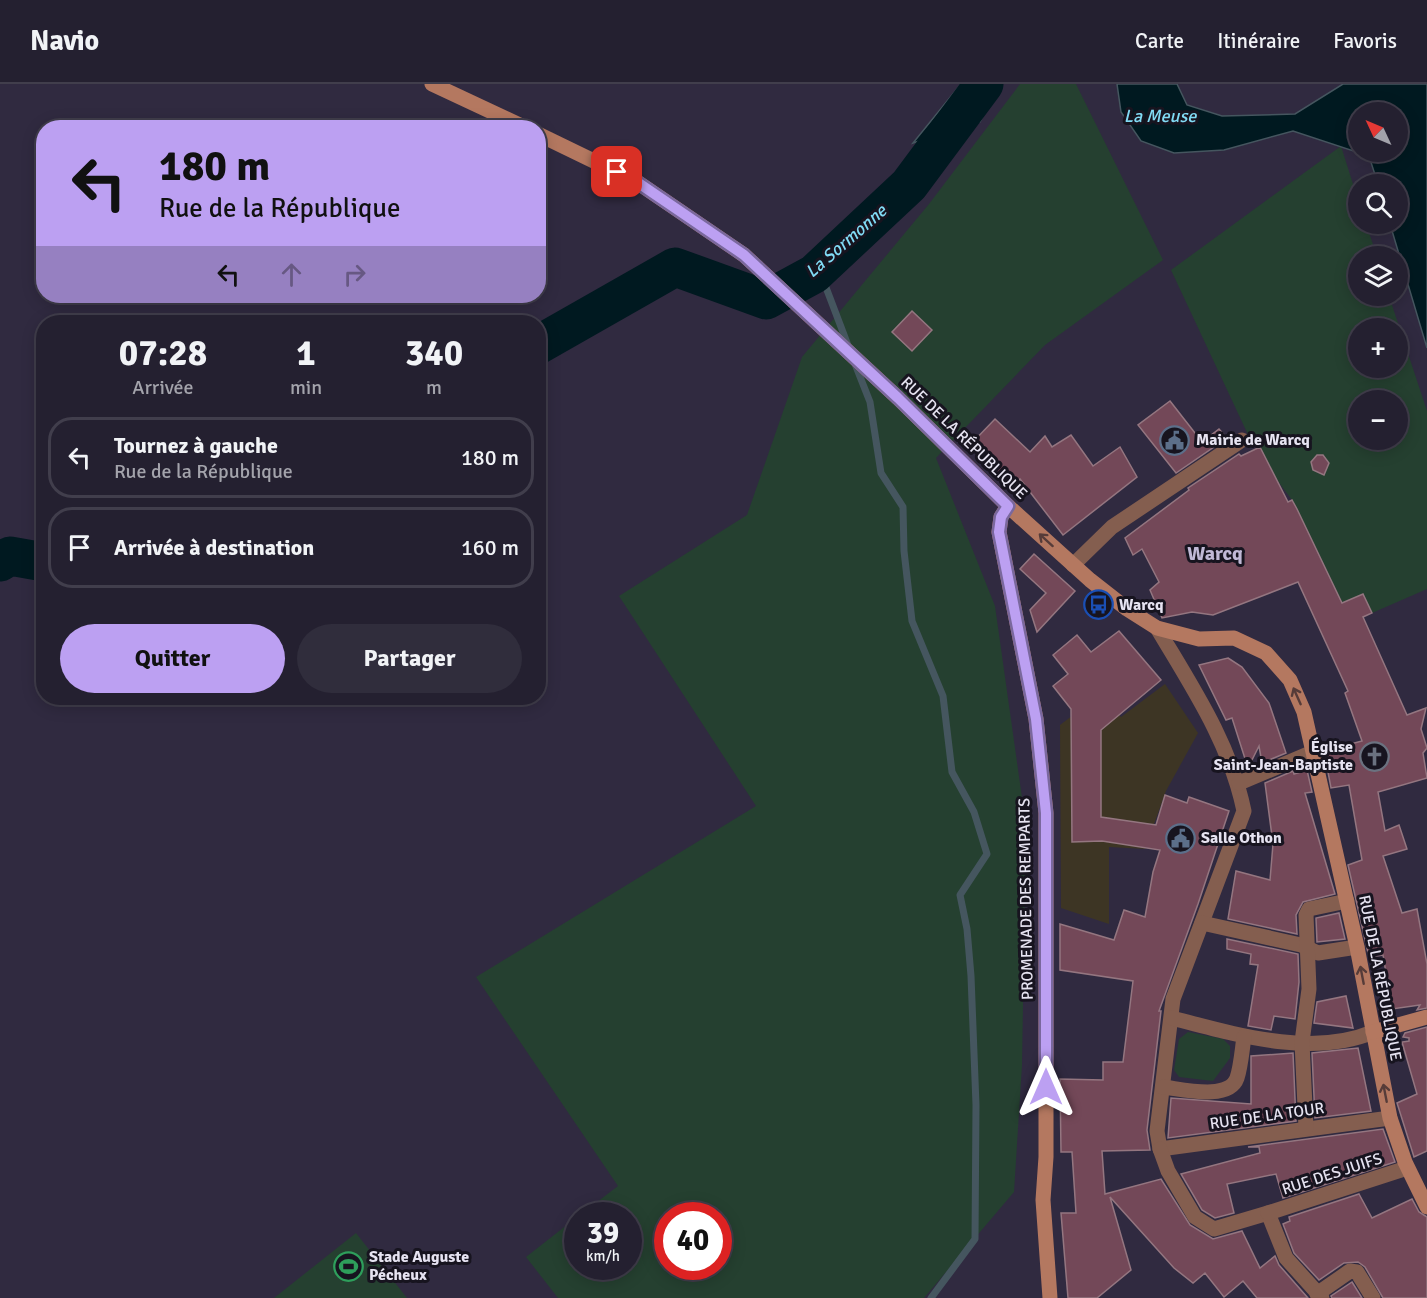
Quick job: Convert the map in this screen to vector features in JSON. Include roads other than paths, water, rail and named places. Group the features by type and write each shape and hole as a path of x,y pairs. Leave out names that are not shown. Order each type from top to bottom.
{"main road":[{"path":"432,84 508,120"},
{"name":"RUE DE LA RÉPUBLIQUE","path":"546,138 637,182 744,255 898,398 1008,506 1126,609 1157,628 1199,639 1234,638 1266,653 1290,680 1304,712 1357,947 1390,1118 1407,1168 1427,1207"},
{"name":"PROMENADE DES REMPARTS","path":"1008,506 1001,517 999,532 1036,719 1046,813 1046,1157 1043,1200 1046,1272 1050,1298"},
{"path":"1373,1032 1427,1017"}],"street":[{"path":"1073,565 1112,527 1242,440"},
{"path":"1157,628 1220,735 1239,783 1244,811 1173,999 1159,1144"},
{"path":"1239,783 1313,752"},
{"path":"1306,1128 1302,1042 1309,989 1306,915 1309,909 1347,902"},
{"path":"1202,923 1301,945 1318,954 1357,947"},
{"path":"1172,1018 1244,1037 1302,1042 1355,1040 1373,1032"},
{"path":"1163,1087 1219,1092 1230,1089 1236,1080 1244,1037"},
{"name":"RUE DE LA TOUR","path":"1159,1144 1390,1118"},
{"name":"RUE DES JUIFS","path":"1159,1144 1168,1171 1196,1217 1214,1229 1268,1214 1407,1168"},
{"path":"1268,1214 1286,1258 1319,1296 1350,1271 1357,1272 1373,1298"}],"water":[{"path":"961,84 1000,84 980,122 913,143"},
{"name":"La Meuse","path":"1117,84 1177,84 1187,105 1222,116 1295,114 1343,84 1427,84 1427,348 1408,284 1408,246 1397,246 1393,234 1408,234 1408,174 1375,174 1371,162 1408,162 1408,102 1348,102 1348,149 1293,131 1224,150 1174,153 1141,141 1121,112"}],"waterway":[{"name":"La Sormonne","path":"546,340 675,267 766,300 814,274 909,185 984,84"},
{"path":"819,269 849,348"},
{"path":"855,364 870,402 881,473 903,507 904,551 912,621 943,696 952,772 974,812 987,854 960,895 967,929 971,976 976,1105 975,1239 931,1298"},
{"name":"La Sormonne","path":"0,562 10,556 36,561"}],"place":[{"name":"Mairie de Warcq","path":"1175,440"},
{"name":"Warcq","path":"1098,605"},
{"name":"Église Saint-Jean-Baptiste","path":"1374,756"},
{"name":"Salle Othon","path":"1180,838"},
{"name":"Stade Auguste Pécheux","path":"348,1266"}],"district":[{"name":"Warcq","path":"1215,553"}]}
